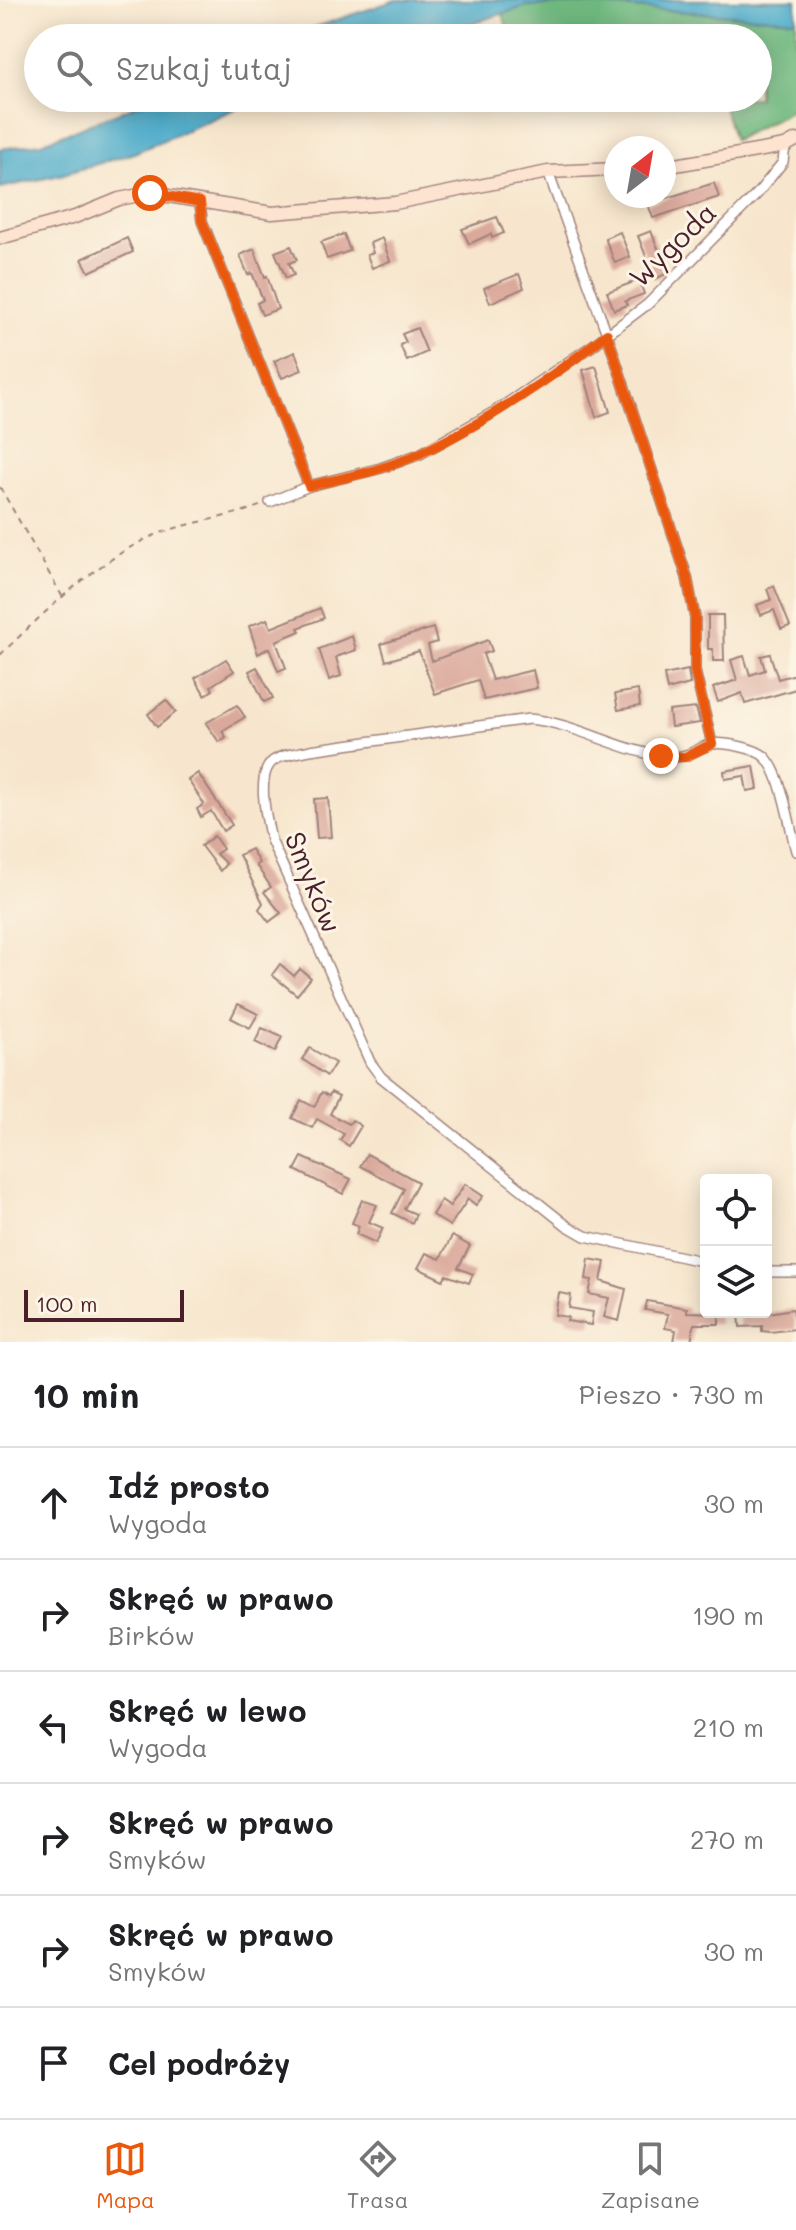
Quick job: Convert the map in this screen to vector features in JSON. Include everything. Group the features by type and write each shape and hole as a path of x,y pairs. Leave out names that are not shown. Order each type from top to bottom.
{"street":[{"name":"Wygoda","path":"676,165 790,143"},
{"name":"Wygoda","path":"270,502 309,486 381,468 420,454 494,412 607,334 648,304 757,194 783,162 790,143"},
{"path":"0,238 75,217 119,199 150,193 272,213 395,203 548,172 604,170"},
{"path":"548,172 607,334 687,577 695,618 695,671 712,744"},
{"path":"200,202 202,221 309,486"},
{"name":"Smyków","path":"700,1261 585,1236 566,1225 381,1077 370,1062 271,840 263,805 268,766 276,758 310,750 529,719 552,721 661,756 685,757 712,744 746,747 765,757 776,775 796,851"},
{"path":"772,1272 796,1272"}],"path":[{"path":"0,487 63,597"},
{"path":"0,655 97,569 146,539 270,502"}],"green space":[{"path":"499,0 796,0 796,108 734,140 725,112 772,112 772,24 506,24"}],"water":[{"path":"396,0 796,0 796,20 580,4 527,6 470,24 325,24"},
{"path":"120,112 228,112 134,153 60,175 0,188 0,149 41,143"}],"building":[{"path":"714,183 719,197 653,218 649,208 676,208 676,195"},
{"path":"497,217 504,233 492,238 491,234 469,244 462,229"},
{"path":"651,231 668,273 655,279 638,236"},
{"path":"620,232 630,257 615,263 605,238"},
{"path":"344,234 350,251 327,259 321,242"},
{"path":"127,238 133,252 89,272 82,259"},
{"path":"382,238 390,261 372,268 367,255 373,253 370,243"},
{"path":"291,246 297,260 289,263 294,275 286,278 275,252"},
{"path":"254,249 278,309 262,315 257,303 263,300 252,273 248,275 240,255"},
{"path":"519,274 524,288 490,303 484,288"},
{"path":"639,280 644,294 625,301 627,305 614,310 607,292"},
{"path":"417,328 427,352 407,361 400,345 406,342 402,334"},
{"path":"295,352 302,370 282,378 274,361"},
{"path":"596,366 610,412 596,417 583,370"},
{"path":"774,586 790,626 781,629 774,610 761,615 757,605 771,600 767,589"},
{"path":"320,608 324,618 276,641 286,668 278,671 269,648 258,654 249,626 267,619 271,628"},
{"path":"708,615 723,615 724,661 713,661 713,649 708,649"},
{"path":"433,628 437,642 428,645 432,661 488,640 492,651 483,654 492,680 533,670 537,688 484,700 478,680 435,694 419,651 386,661 381,644"},
{"path":"352,636 356,650 336,657 341,676 329,680 319,649"},
{"path":"770,654 778,679 796,674 796,689 745,704 742,693 718,702 713,688 737,680 731,660 744,656 750,675 765,670 761,656"},
{"path":"226,659 234,671 211,686 213,690 205,695 195,678"},
{"path":"257,667 273,698 264,702 249,671"},
{"path":"688,670 690,684 667,690 664,675"},
{"path":"638,690 640,706 618,710 615,694"},
{"path":"166,700 176,712 157,727 148,714"},
{"path":"237,705 245,717 222,731 226,737 219,742 206,723"},
{"path":"696,708 700,723 671,727 669,711"},
{"path":"754,766 758,789 747,791 744,776 725,779 724,771"},
{"path":"198,773 232,825 223,831 211,811 201,817 197,809 204,804 188,780"},
{"path":"328,798 331,837 317,838 314,799"},
{"path":"214,836 223,849 216,854 226,864 220,871 201,846"},
{"path":"251,849 259,863 256,865 271,887 264,892 281,913 269,922 259,909 263,903 239,855"},
{"path":"280,964 294,976 300,969 311,978 297,995 272,975"},
{"path":"238,1004 258,1014 250,1028 231,1018"},
{"path":"262,1028 282,1037 275,1052 255,1042"},
{"path":"310,1048 335,1063 327,1076 302,1059"},
{"path":"322,1092 339,1096 330,1114 349,1124 352,1120 361,1126 349,1146 340,1140 344,1134 317,1119 312,1128 292,1118 301,1100 314,1107"},
{"path":"367,1154 418,1182 404,1209 416,1214 412,1223 392,1213 404,1189 360,1166"},
{"path":"302,1157 351,1179 343,1194 295,1170"},
{"path":"465,1184 483,1196 476,1205 468,1199 450,1226 432,1215 441,1200 450,1206"},
{"path":"362,1200 377,1205 369,1222 383,1228 376,1243 356,1234 359,1226 352,1223"},
{"path":"452,1236 470,1246 458,1268 473,1274 469,1283 446,1275 443,1280 418,1268 426,1253 440,1259"},
{"path":"589,1259 605,1262 601,1281 626,1289 619,1321 604,1317 609,1298 589,1294 592,1280 586,1279"},
{"path":"559,1293 571,1295 569,1308 593,1312 591,1325 567,1321 568,1317 555,1315"},
{"path":"647,1301 687,1308 687,1312 700,1312 700,1318 719,1318 719,1324 694,1324 691,1342 674,1342 676,1330 665,1328 668,1314 645,1310"},
{"path":"793,1309 796,1329 770,1332 762,1331 762,1326 740,1327 739,1318 772,1318 772,1312"}],"route":[{"path":"150,193 200,202 202,221 309,486 381,468 420,454 494,412 607,334 687,577 695,618 695,671 712,744 685,757 661,756"}]}
